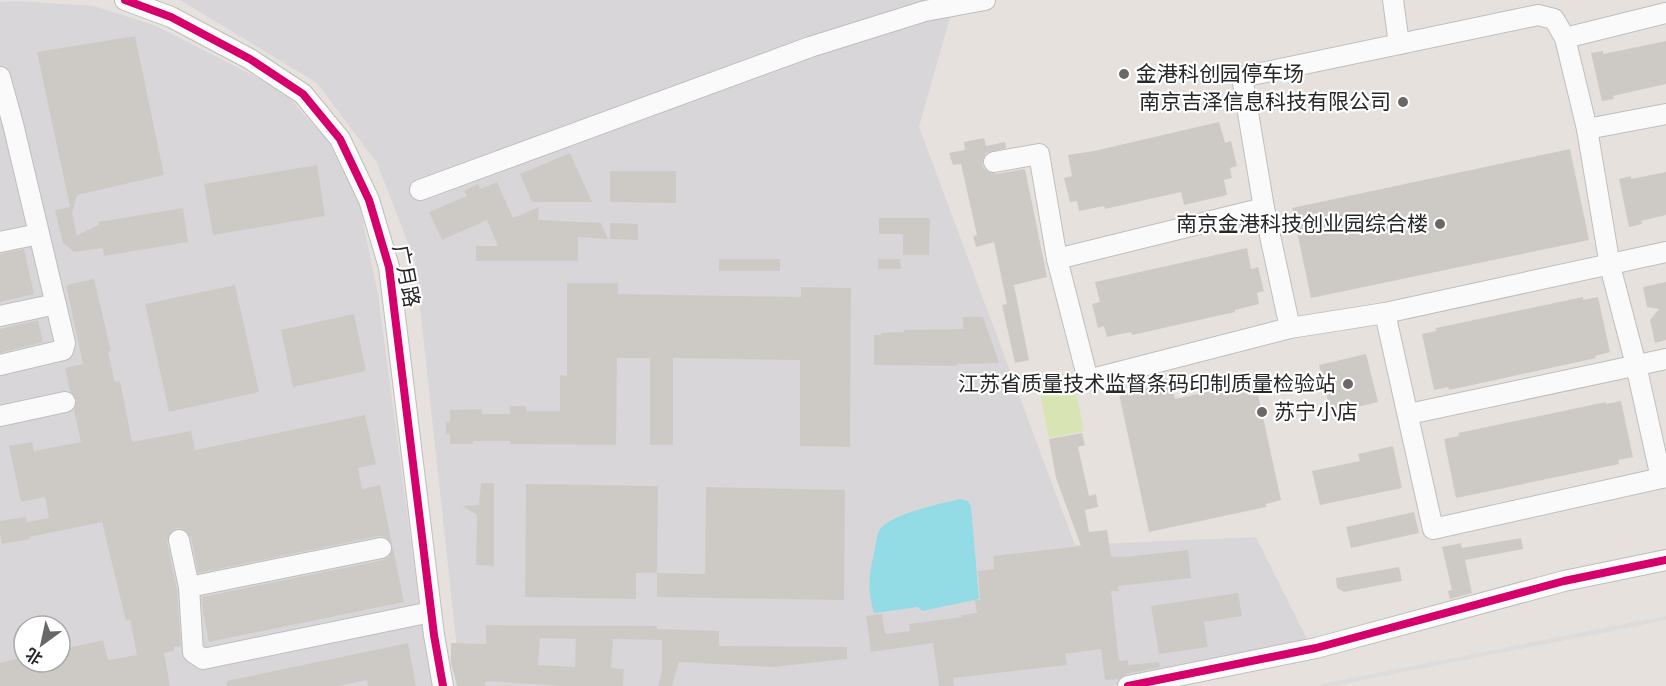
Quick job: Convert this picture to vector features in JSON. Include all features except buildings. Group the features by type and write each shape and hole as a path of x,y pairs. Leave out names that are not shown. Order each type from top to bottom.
{"street":[{"name":"广月路","path":"125,0 171,17 250,59 303,94 340,139 369,200 389,267 431,612 443,686"},
{"path":"420,190 810,47 925,11 985,0"},
{"path":"1393,0 1399,44"},
{"path":"1565,38 1666,13"},
{"path":"1290,328 1264,208 1242,77 1538,15 1554,19 1565,38 1587,129 1610,266 1664,478 1433,528 1385,313"},
{"path":"0,77 14,124 65,344 63,350 0,365"},
{"path":"1587,129 1666,114"},
{"path":"994,162 1039,154 1057,260 1088,380 1290,328 1385,313 1610,266 1666,252"},
{"path":"1057,260 1264,208"},
{"path":"0,242 39,234"},
{"path":"0,316 56,304"},
{"path":"1409,414 1666,359"},
{"path":"0,416 65,402"},
{"path":"180,540 189,587 194,652 203,659 431,612"},
{"path":"189,587 381,548"},
{"path":"1128,686 1316,648 1564,581 1666,560"}],"shaded area":[{"path":"180,0 955,0 919,127 1075,545 1256,537 1311,647 1111,686 461,686 415,261 377,163 317,83"},
{"path":"0,2 94,6 156,26 282,90 328,141 359,203 378,294 420,610 437,686 0,686"}],"green space":[{"path":"1072,372 1084,431 1049,438 1037,379"}],"water":[{"path":"960,499 968,501 971,507 979,599 922,611 918,607 874,613 870,579 879,531 884,525 903,515"}],"railway":[{"path":"1323,686 1666,618"}],"cycle path":[{"path":"125,0 171,17 250,59 303,94 340,139 369,200 389,267 434,635 443,686"},
{"path":"1128,686 1316,648 1564,581 1666,560"}],"place":[{"name":"金港科创园停车场","path":"1124,74"},
{"name":"南京吉泽信息科技有限公司","path":"1403,102"},
{"name":"南京金港科技创业园综合楼","path":"1440,224"},
{"name":"江苏省质量技术监督条码印制质量检验站","path":"1348,384"},
{"name":"苏宁小店","path":"1262,412"}]}
